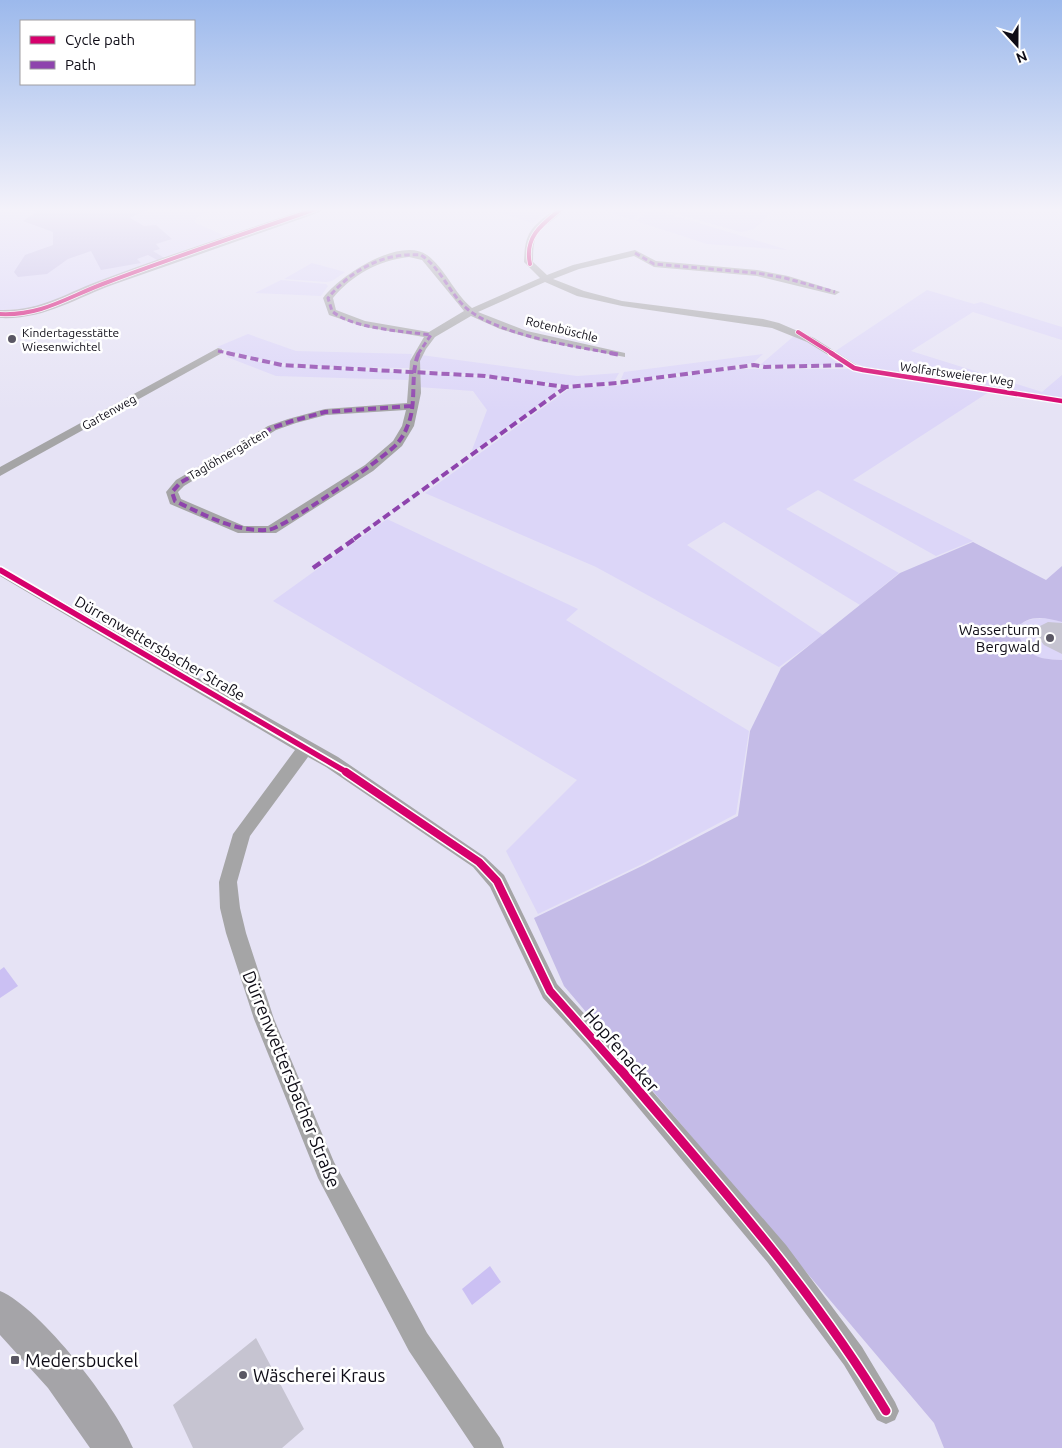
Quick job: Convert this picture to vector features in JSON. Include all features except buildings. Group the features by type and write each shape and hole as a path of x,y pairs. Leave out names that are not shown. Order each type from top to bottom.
{"street":[{"path":"0,314 20,315 40,312 123,277"},
{"name":"Rotenbüschle","path":"348,277 338,284 328,298 330,307 340,316 377,326 431,335"},
{"name":"Rotenbüschle","path":"441,277 452,294 470,312 514,330 575,347 621,355"},
{"name":"Taglöhnergärten","path":"412,406 325,412 272,428 184,480 172,492 175,501 244,530 271,530 385,456 398,442 408,426 415,393 415,361 431,335 470,312 549,277"},
{"name":"Taglöhnergärten","path":"776,277 835,292"},
{"name":"Wolfartsweierer Weg","path":"545,278 574,292 604,301 762,322 798,332 850,365 868,372 1062,401"},
{"name":"Gartenweg","path":"0,472 218,351"},
{"name":"Dürrenwettersbacher Straße","path":"0,570 306,749 292,764 242,834 228,882 230,908 236,933 264,1019 326,1170 418,1342 490,1448"},
{"name":"Hopfenacker","path":"306,749 332,762 479,862 497,881 519,923 550,991 594,1039 777,1254 852,1356 886,1411"},
{"path":"0,1309 35,1341 59,1369 113,1448"}],"shaded area":[{"path":"0,277 121,277 41,308 0,310"},
{"path":"288,277 338,277 326,282 284,279"},
{"path":"281,280 326,284 328,286 321,296 255,293"},
{"path":"927,290 974,304 981,302 1062,327 1062,340 973,312 911,351 1042,392 1062,375 1062,399 872,369 857,364 834,352"},
{"path":"248,334 296,351 412,354 409,368 336,367 264,360 217,347"},
{"path":"794,336 809,342 838,363 832,365 760,365"},
{"path":"763,354 753,363 631,380 621,379 624,372"},
{"path":"421,355 577,376 619,373 614,382 565,385 420,369 418,368"},
{"path":"227,357 278,366 410,373 408,380 276,376"},
{"path":"735,369 848,369 862,373 989,392 853,480 973,541 936,556 818,490 786,509 899,573 860,605 724,522 687,545 823,635 779,667 596,567 425,493 570,388 614,386"},
{"path":"417,373 477,377 556,387 558,389 552,396 474,451 472,450 487,410 473,391 418,387"},
{"path":"387,519 578,609 566,620 749,731 736,814 642,864 538,914 506,851 577,780 273,601"},
{"path":"973,542 1046,580 1062,566 1062,622 1042,618 1030,619 1015,631 1029,651 1045,659 1062,660 1062,1448 944,1448 934,1423 564,986 534,918 644,865 738,816 750,731 781,668 900,573"},
{"path":"1048,618 1062,622 1062,660 1044,659 1033,654 1015,631 1025,621"},
{"path":"4,967 18,986 0,998 0,970"},
{"path":"490,1266 501,1282 472,1305 462,1289"}],"marked path":[{"path":"350,277 328,298 329,306 333,313 351,321 431,335 415,361 415,393 408,426 398,443 369,468 271,530 243,530 175,501 172,492 180,483 272,428 325,412 412,406"},
{"path":"441,277 465,307 486,320 523,334 621,355"},
{"path":"777,277 835,292"},
{"path":"218,351 282,365 485,376 566,387 617,383 754,365 765,367 850,365"},
{"path":"313,568 552,399 566,387"}],"cycle path":[{"path":"0,314 16,315 43,310 123,277"},
{"path":"798,332 854,368 1062,401"},
{"path":"0,570 306,749 332,762 479,862 497,881 519,923 550,991 594,1039 777,1254 853,1356 886,1411"}],"place":[{"name":"Kindertagesstätte Wiesenwichtel","path":"12,339"},
{"name":"Wasserturm Bergwald","path":"1050,638"},
{"name":"Medersbuckel","path":"15,1360"},
{"name":"Wäscherei Kraus","path":"243,1375"}]}
